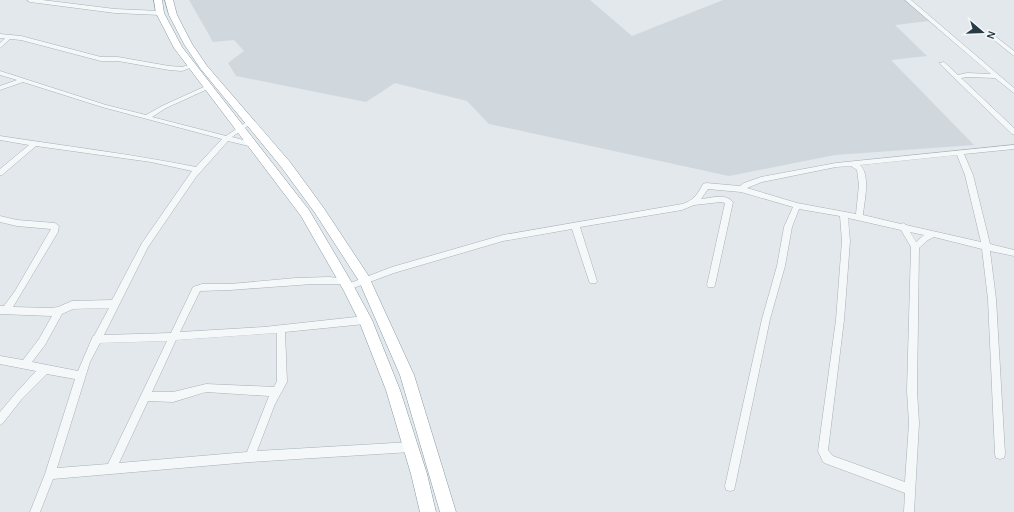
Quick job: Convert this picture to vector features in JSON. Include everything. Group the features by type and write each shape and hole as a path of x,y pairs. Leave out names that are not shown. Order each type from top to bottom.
{"highway":[{"path":"158,0 160,13 188,44 210,85"},
{"path":"169,0 177,32 178,48 192,66 246,125 286,165 319,210 364,279 402,365 436,469 448,512"},
{"path":"246,125 253,145 305,214 365,320 393,390 419,474 428,512"},
{"path":"386,372 402,365"},
{"path":"419,474 436,469"}],"street":[{"path":"34,0 115,11 160,13"},
{"path":"908,0 1014,91"},
{"path":"991,35 1014,54"},
{"path":"0,36 10,36 101,59 118,59 182,69 192,66"},
{"path":"0,46 10,36"},
{"path":"942,63 1014,132"},
{"path":"0,73 147,118 253,145"},
{"path":"956,77 973,75 996,76"},
{"path":"0,88 21,80"},
{"path":"147,118 164,107 210,85"},
{"path":"35,512 50,474 80,376 96,339 145,245 198,170 226,138 246,125"},
{"path":"0,138 151,160 198,170"},
{"path":"0,173 34,144"},
{"path":"741,189 748,184 761,180 852,163 960,153 991,148 1013,149"},
{"path":"960,153 969,175 986,246 992,299 1000,454"},
{"path":"852,163 859,168 861,172 862,186 859,217"},
{"path":"694,203 701,198 706,186 741,189 797,206 903,226 1014,253"},
{"path":"111,468 174,338 195,290 199,287 214,288 323,280 346,284 503,238 684,207 694,203 722,199 730,202 710,285"},
{"path":"730,486 766,319 780,266 788,227 797,206"},
{"path":"844,215 846,241 840,320 823,451 827,458 831,460 909,489"},
{"path":"0,220 55,226 55,230 18,294 3,310"},
{"path":"575,225 593,280"},
{"path":"903,226 915,247 912,391 914,423 909,489 909,512"},
{"path":"915,247 925,238 934,234"},
{"path":"3,310 51,312 59,311 72,305 114,304"},
{"path":"25,365 42,342 59,311"},
{"path":"96,339 174,338 281,330 365,320"},
{"path":"250,457 271,402 282,382 281,330"},
{"path":"0,360 80,376"},
{"path":"0,420 18,396 45,369"},
{"path":"146,396 179,396 206,388 277,392"},
{"path":"50,474 250,457 411,447"}],"shaded area":[{"path":"189,0 590,0 632,36 723,0 906,0 929,21 895,25 927,56 891,60 974,145 835,155 729,176 489,124 467,101 395,83 366,102 236,76 228,63 244,51 234,40 213,42"}]}
